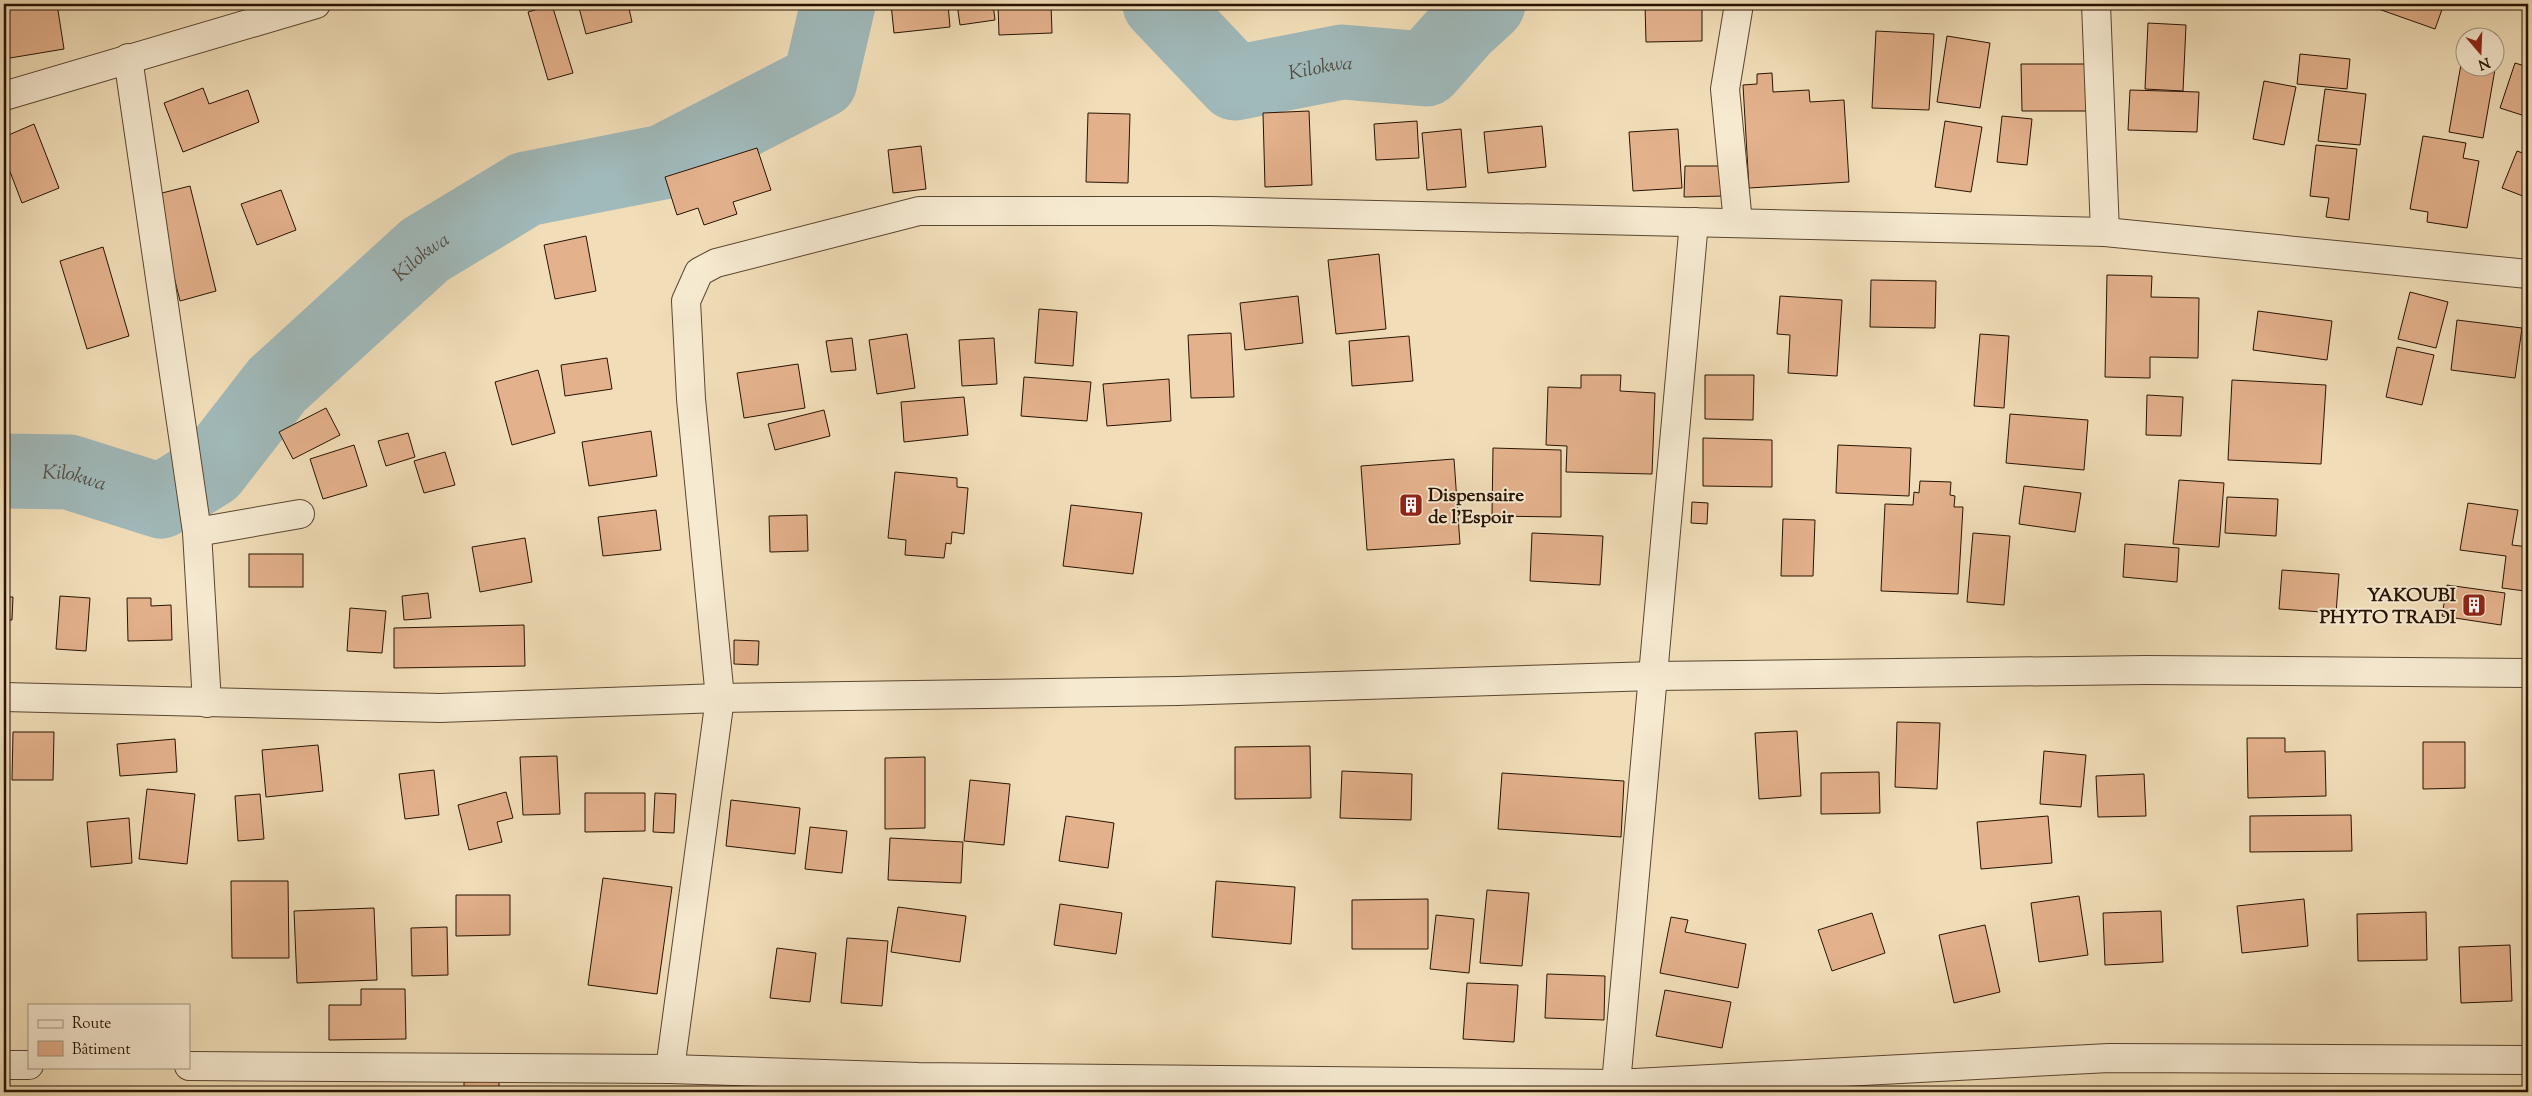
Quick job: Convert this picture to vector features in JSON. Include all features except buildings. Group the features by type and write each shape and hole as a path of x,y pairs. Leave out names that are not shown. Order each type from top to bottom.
{"street":[{"path":"4,96 316,4"},
{"path":"1738,223 1726,89 1739,4"},
{"path":"2096,4 2105,232"},
{"path":"128,58 196,522 207,703"},
{"path":"670,1069 720,698 690,399 686,301 699,272 716,263 919,211 1211,211 2105,232 2528,274"},
{"path":"1616,1084 1694,222"},
{"path":"196,522 300,514"},
{"path":"4,697 440,708 720,698 1178,691 1654,676 2146,670 2528,673"},
{"path":"190,1066 670,1069 918,1077 1061,1085 1616,1084 2109,1058 2528,1060"},
{"path":"4,1065 28,1065"}],"waterway":[{"name":"Kilokwa","path":"4,471 69,472 161,501 211,470 277,385 425,250 526,189 663,162 820,81 838,4"},
{"name":"Kilokwa","path":"1160,4 1235,83 1342,62 1426,69 1464,26 1488,4"}],"place":[{"name":"Dispensaire de l'Espoir","path":"1411,505"},
{"name":"YAKOUBI PHYTO TRADI","path":"2474,605"}]}
